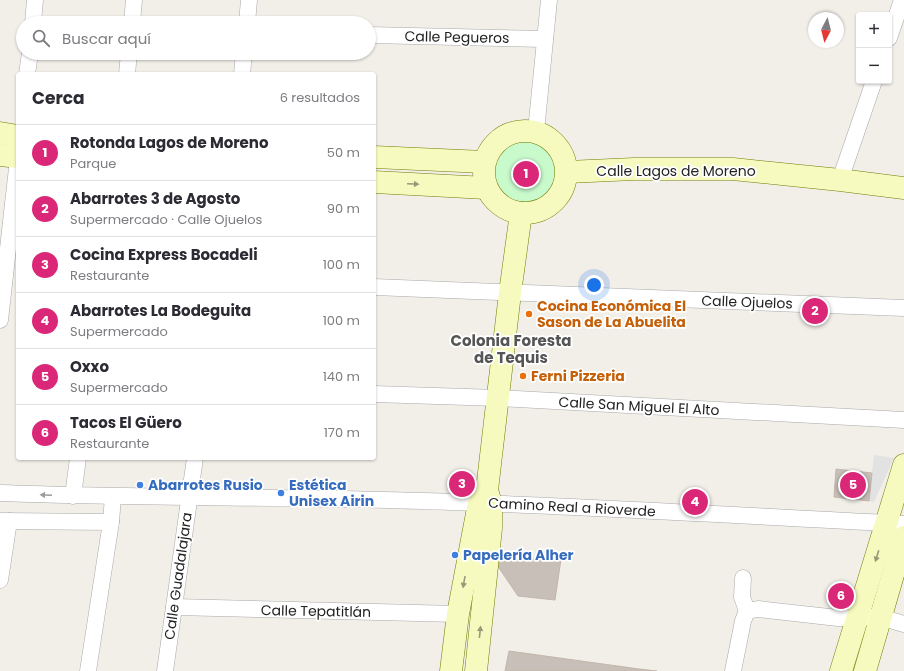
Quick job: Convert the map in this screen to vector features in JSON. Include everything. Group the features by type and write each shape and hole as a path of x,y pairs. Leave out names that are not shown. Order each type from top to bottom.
{"street":[{"path":"34,16 35,0"},
{"path":"133,16 134,0"},
{"path":"247,16 248,0"},
{"path":"536,131 549,0"},
{"path":"892,29 902,0"},
{"name":"Calle Pegueros","path":"376,35 545,39"},
{"path":"27,72 29,60"},
{"path":"127,72 128,60"},
{"path":"242,72 243,60"},
{"path":"840,180 873,84"},
{"path":"522,130 536,131 548,137 558,146 565,158 567,172 565,185 558,197 548,206 535,212 521,213 500,205 492,197 486,188 483,175 484,162 489,150 498,140 509,133 522,130"},
{"path":"0,134 16,136"},
{"path":"0,155 16,158"},
{"path":"376,157 484,162"},
{"name":"Calle Lagos de Moreno","path":"567,172 634,169 733,169 904,188"},
{"path":"0,320 16,176"},
{"path":"376,182 486,188"},
{"path":"451,671 458,614 485,499 521,213"},
{"name":"Calle Ojuelos","path":"376,287 904,308"},
{"name":"Calle San Miguel El Alto","path":"376,394 498,398 904,420"},
{"path":"73,496 78,460"},
{"name":"Calle Guadalajara","path":"165,671 195,460"},
{"path":"841,671 857,617 896,524 904,465"},
{"name":"Camino Real a Rioverde","path":"0,493 114,497 190,496 485,499 896,524"},
{"path":"88,671 114,497"},
{"path":"476,671 491,528 485,499"},
{"path":"0,580 4,521 111,522"},
{"path":"865,671 904,537"},
{"path":"733,671 743,621 747,611 742,597 743,578"},
{"name":"Calle Tepatitlán","path":"174,607 458,614"},
{"path":"747,611 758,609 838,618 880,617 904,624"}],"green space":[{"path":"526,141 538,144 548,150 554,160 557,172 554,184 548,194 538,200 526,203 514,200 504,194 498,184 495,172 498,160 504,150 514,144"}],"shaded area":[{"path":"874,455 894,458 874,502 869,501"}],"building":[{"path":"836,469 872,473 869,501 834,497"},
{"path":"499,559 561,559 555,600 518,596 497,565"},
{"path":"509,651 639,669 657,671 505,671"}],"place":[{"name":"Rotonda Lagos de Moreno","path":"526,174"},
{"name":"Abarrotes 3 de Agosto","path":"815,311"},
{"name":"Cocina Económica El Sason de La Abuelita","path":"529,314"},
{"name":"Ferni Pizzeria","path":"523,376"},
{"name":"Cocina Express Bocadeli","path":"462,484"},
{"name":"Abarrotes Rusio","path":"140,485"},
{"name":"Oxxo","path":"853,485"},
{"name":"Estética Unisex Airin","path":"281,493"},
{"name":"Abarrotes La Bodeguita","path":"695,502"},
{"name":"Papelería Alher","path":"455,555"},
{"name":"Tacos El Güero","path":"841,596"}],"district":[{"name":"Colonia Foresta de Tequis","path":"511,348"}]}
